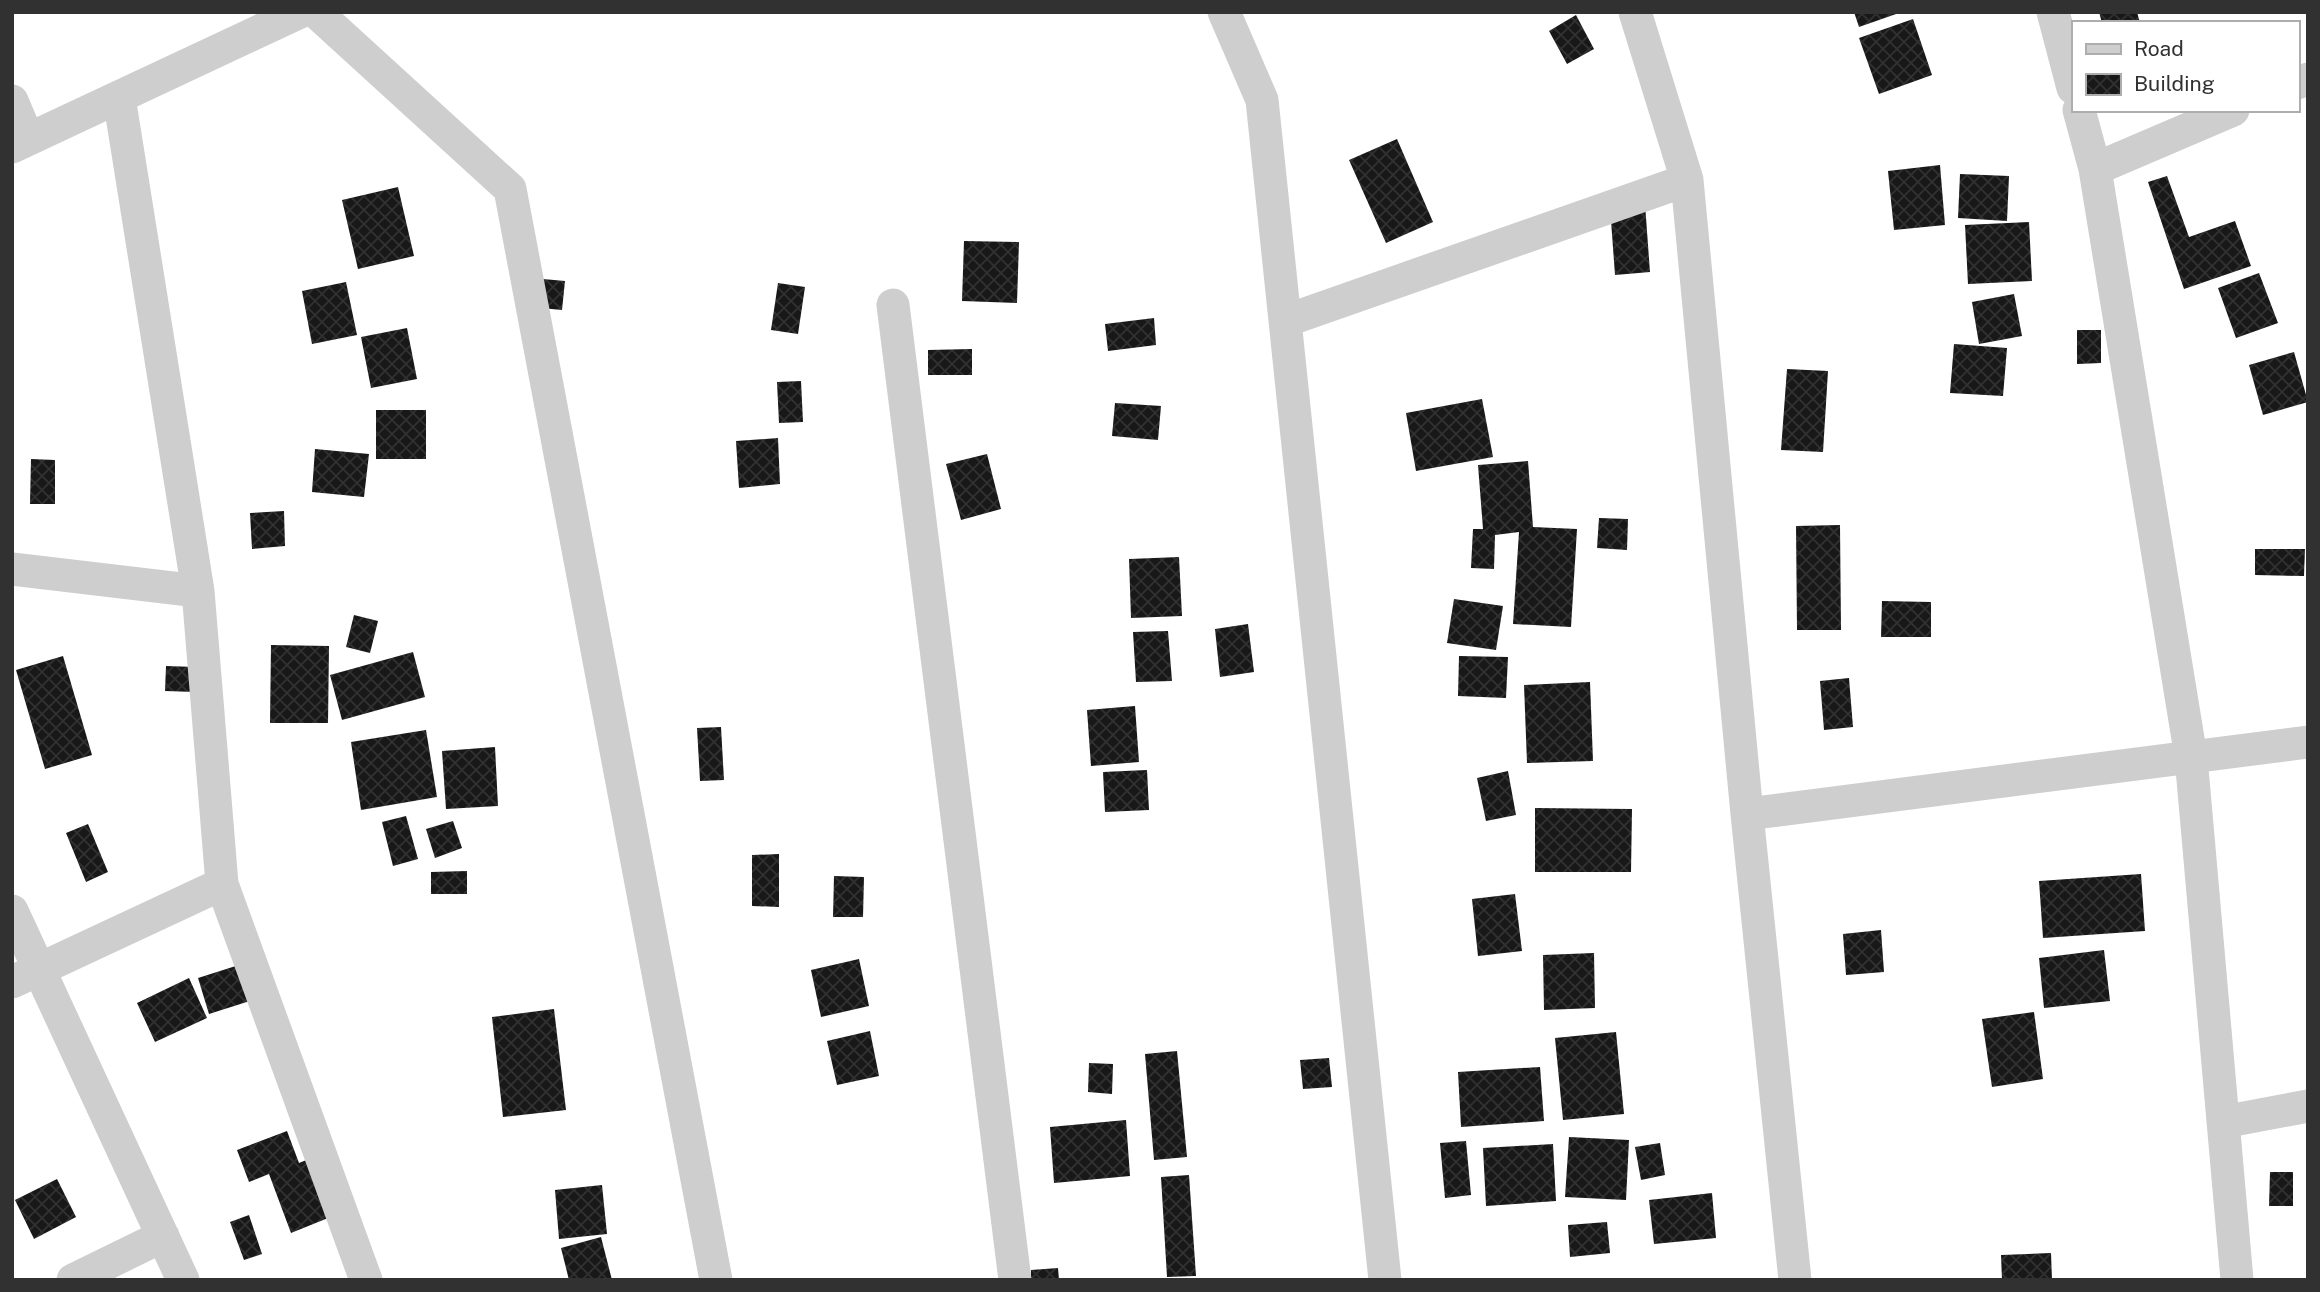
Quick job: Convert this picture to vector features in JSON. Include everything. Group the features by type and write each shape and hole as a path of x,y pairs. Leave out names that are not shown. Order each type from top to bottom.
{"street":[{"path":"12,100 20,143 300,12"},
{"path":"316,12 510,190 716,1280"},
{"path":"1224,12 1262,100 1385,1280"},
{"path":"1635,12 1688,180 1747,814 1795,1280"},
{"path":"2053,12 2072,84"},
{"path":"119,97 198,591 222,884 366,1280"},
{"path":"2080,112 2095,169 2191,757 2237,1280"},
{"path":"2095,169 2228,112"},
{"path":"1285,321 1688,180"},
{"path":"893,305 1015,1280"},
{"path":"12,569 198,591"},
{"path":"1747,814 2308,742"},
{"path":"25,976 222,884"},
{"path":"12,911 25,976 184,1280"},
{"path":"2223,1122 2308,1106"},
{"path":"73,1280 163,1236"}],"building":[{"path":"1854,12 1899,12 1899,13 1859,27"},
{"path":"2099,12 2137,12 2139,21 2101,21"},
{"path":"1576,15 1594,49 1567,64 1549,31"},
{"path":"1913,19 1932,75 1879,94 1859,38"},
{"path":"1397,139 1433,222 1386,243 1349,160"},
{"path":"1940,165 1945,225 1894,230 1888,171"},
{"path":"1960,174 2009,176 2007,221 1958,218"},
{"path":"2167,176 2189,237 2235,221 2251,266 2184,289 2148,182"},
{"path":"398,187 414,256 358,269 342,200"},
{"path":"1645,204 1650,272 1615,275 1610,207"},
{"path":"2029,222 2032,281 1968,284 1965,225"},
{"path":"964,241 1019,242 1017,303 962,301"},
{"path":"2259,273 2278,323 2236,338 2218,288"},
{"path":"543,279 565,281 562,310 541,308"},
{"path":"346,282 357,335 312,344 302,291"},
{"path":"778,283 805,287 798,334 771,330"},
{"path":"2014,294 2022,336 1979,344 1972,302"},
{"path":"1154,318 1156,345 1108,351 1105,324"},
{"path":"407,328 417,379 371,388 361,337"},
{"path":"2077,330 2101,330 2101,363 2077,364"},
{"path":"1954,344 2007,348 2003,396 1950,393"},
{"path":"972,349 972,375 928,375 928,350"},
{"path":"2294,352 2308,402 2263,415 2249,365"},
{"path":"1787,369 1828,371 1823,452 1781,450"},
{"path":"801,381 803,422 779,423 777,382"},
{"path":"1482,399 1493,457 1416,471 1406,413"},
{"path":"1115,403 1161,406 1158,440 1112,436"},
{"path":"376,410 426,410 426,459 376,459"},
{"path":"778,438 780,484 739,488 736,441"},
{"path":"315,449 369,454 364,497 312,492"},
{"path":"987,454 1001,509 961,520 946,464"},
{"path":"31,459 55,460 55,504 30,504"},
{"path":"1528,461 1533,527 1577,529 1571,627 1513,624 1519,532 1495,535 1494,569 1471,568 1473,529 1483,529 1478,465"},
{"path":"284,511 285,546 252,549 250,513"},
{"path":"1599,518 1628,519 1627,550 1597,548"},
{"path":"1840,525 1841,630 1797,630 1796,526"},
{"path":"2255,549 2305,549 2304,576 2255,575"},
{"path":"1179,557 1182,616 1131,618 1129,559"},
{"path":"1454,599 1503,606 1496,650 1447,643"},
{"path":"1882,601 1931,602 1931,637 1881,637"},
{"path":"354,615 378,621 370,653 346,647"},
{"path":"1248,624 1254,672 1220,677 1215,629"},
{"path":"1168,631 1172,681 1136,682 1133,632"},
{"path":"271,645 329,646 328,723 270,723"},
{"path":"413,652 425,697 342,720 330,675"},
{"path":"63,656 92,755 45,769 16,670"},
{"path":"1459,656 1508,657 1506,698 1458,696"},
{"path":"166,666 196,667 195,692 165,691"},
{"path":"1849,678 1853,727 1824,730 1820,681"},
{"path":"1590,682 1593,761 1527,763 1524,685"},
{"path":"1135,706 1139,762 1091,766 1087,710"},
{"path":"721,727 724,780 700,781 697,728"},
{"path":"426,730 437,797 361,810 351,742"},
{"path":"495,747 498,806 446,809 442,751"},
{"path":"1147,770 1149,810 1105,812 1103,772"},
{"path":"1508,771 1516,815 1486,821 1477,778"},
{"path":"1535,808 1632,809 1631,872 1535,872"},
{"path":"406,816 418,859 393,866 382,822"},
{"path":"453,821 462,848 435,858 426,829"},
{"path":"88,824 108,872 86,882 66,833"},
{"path":"779,854 779,907 752,906 752,855"},
{"path":"467,871 467,894 431,894 431,872"},
{"path":"2141,874 2145,931 2043,938 2039,881"},
{"path":"834,876 864,877 863,917 833,917"},
{"path":"1515,894 1522,951 1478,956 1472,899"},
{"path":"1881,930 1884,972 1846,975 1843,934"},
{"path":"2104,950 2110,1001 2044,1008 2039,958"},
{"path":"1594,953 1595,1008 1544,1010 1543,955"},
{"path":"859,959 869,1006 821,1017 811,970"},
{"path":"242,964 253,1000 209,1014 198,978"},
{"path":"189,978 207,1018 155,1042 137,1003"},
{"path":"554,1009 566,1110 503,1117 492,1017"},
{"path":"2034,1012 2043,1079 1992,1087 1982,1019"},
{"path":"870,1031 879,1076 837,1085 827,1041"},
{"path":"1616,1032 1624,1114 1563,1120 1555,1038"},
{"path":"1177,1051 1187,1157 1154,1160 1145,1054"},
{"path":"1329,1058 1332,1087 1303,1089 1300,1060"},
{"path":"1089,1063 1113,1064 1112,1094 1088,1092"},
{"path":"1540,1067 1544,1121 1461,1127 1458,1072"},
{"path":"1126,1120 1130,1176 1054,1183 1050,1127"},
{"path":"287,1131 299,1163 321,1154 343,1212 291,1233 269,1174 249,1182 237,1150"},
{"path":"1569,1137 1629,1140 1626,1200 1565,1197"},
{"path":"1466,1141 1471,1195 1445,1198 1440,1143"},
{"path":"1660,1143 1665,1175 1641,1180 1635,1147"},
{"path":"1553,1144 1556,1201 1486,1206 1483,1148"},
{"path":"2270,1172 2293,1172 2293,1206 2269,1206"},
{"path":"1189,1175 1196,1276 1167,1277 1161,1177"},
{"path":"57,1179 76,1217 34,1239 15,1200"},
{"path":"602,1185 607,1234 559,1239 555,1190"},
{"path":"1712,1193 1716,1238 1654,1244 1649,1200"},
{"path":"249,1215 262,1254 244,1260 230,1222"},
{"path":"1607,1222 1610,1253 1570,1257 1568,1225"},
{"path":"601,1237 612,1280 569,1280 561,1248"},
{"path":"2051,1253 2052,1280 2002,1280 2001,1255"},
{"path":"1058,1268 1059,1280 1031,1280 1031,1270"}]}
